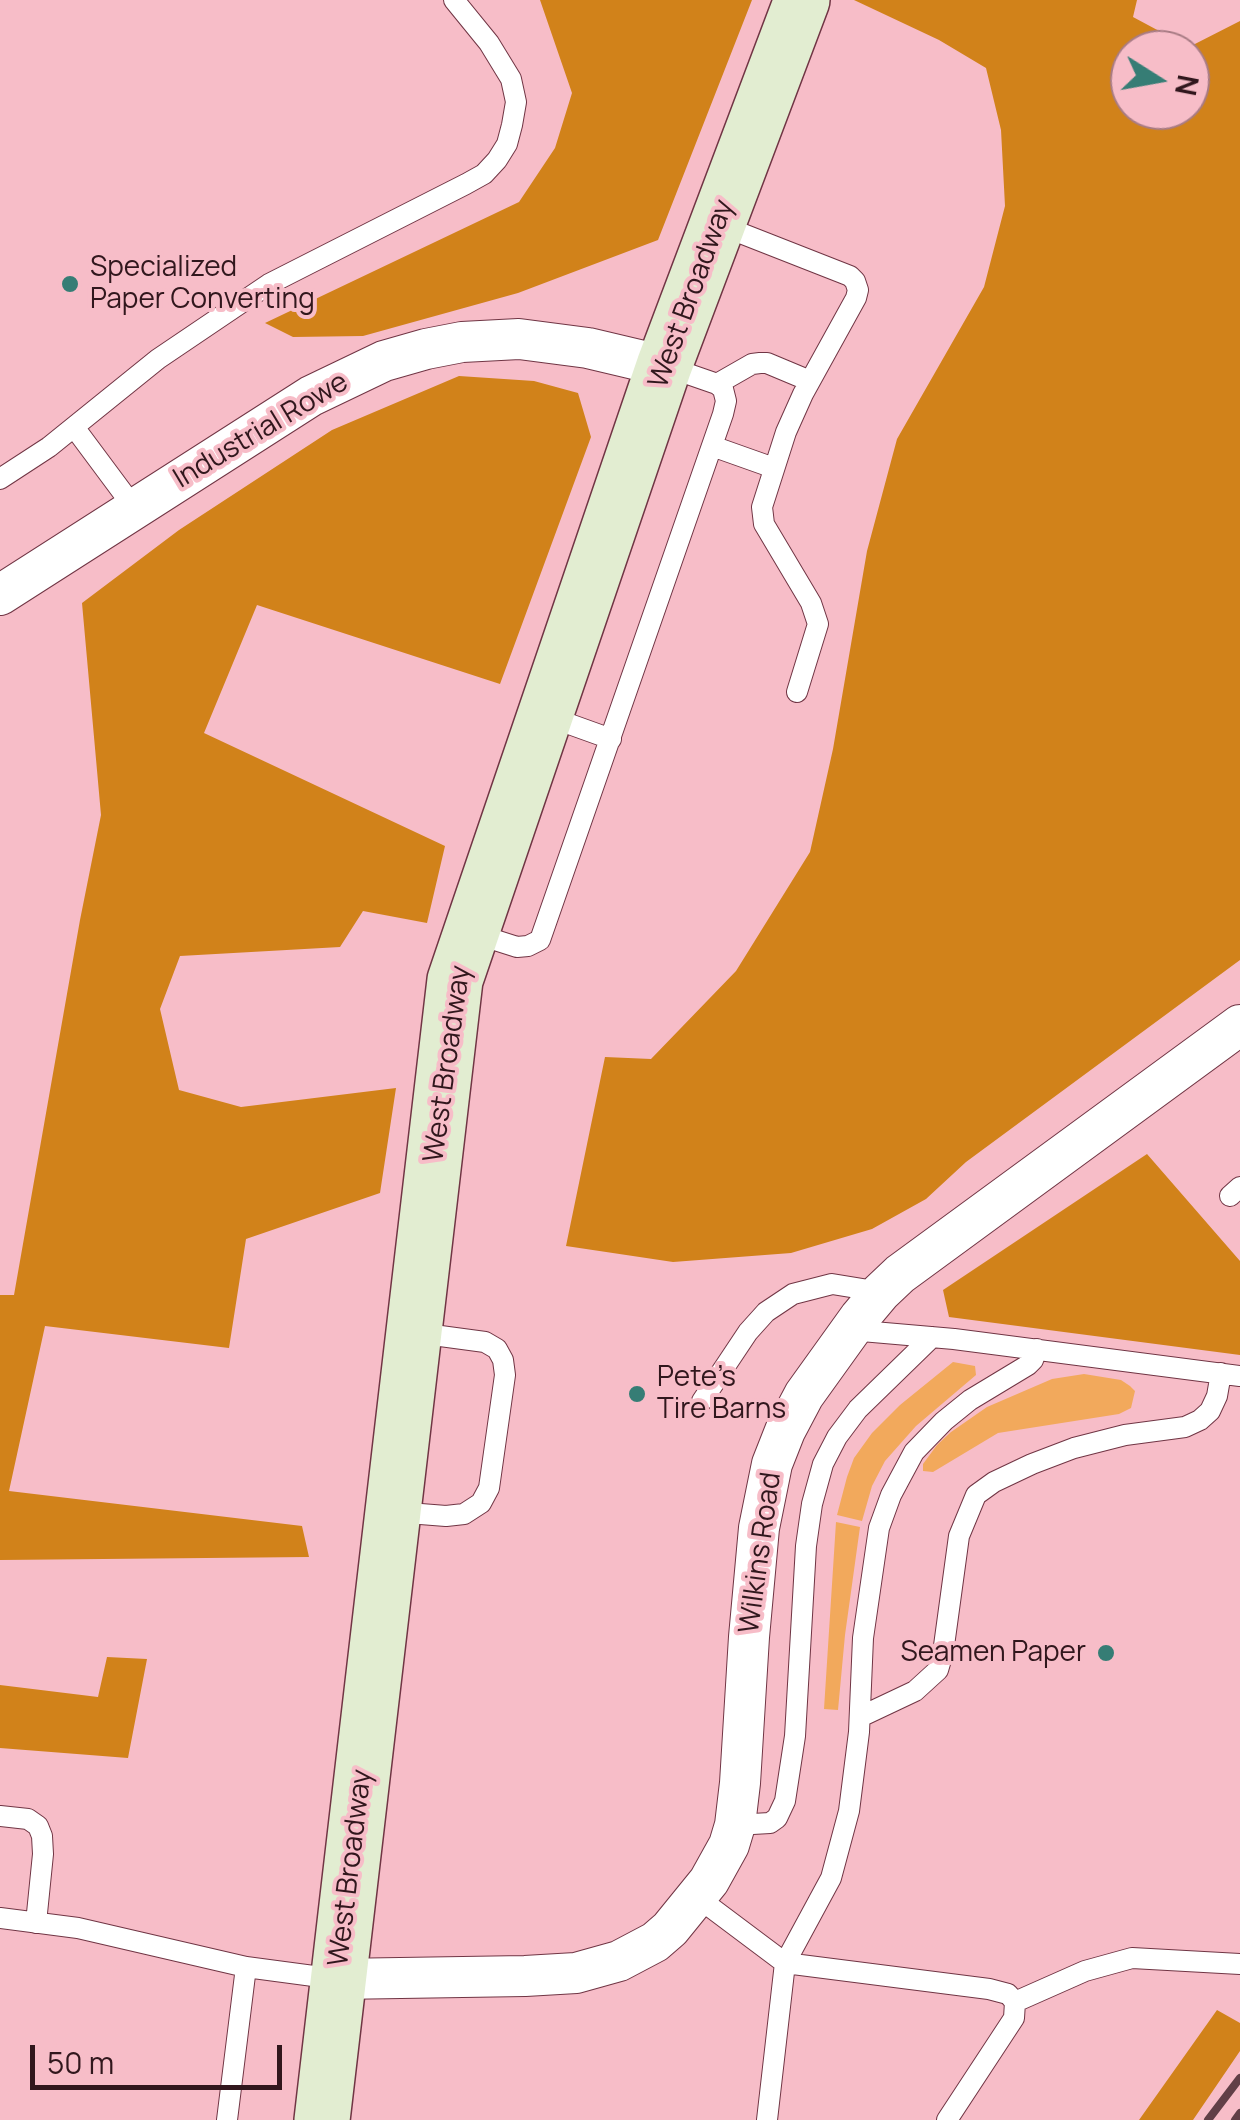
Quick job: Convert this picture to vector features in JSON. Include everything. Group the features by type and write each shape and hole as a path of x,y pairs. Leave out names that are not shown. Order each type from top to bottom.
{"main road":[{"name":"West Broadway","path":"322,2120 455,980 664,366 802,0"}],"street":[{"name":"Industrial Rowe","path":"0,595 320,391 365,369 426,349 480,340 539,340 664,366"},
{"name":"Wilkins Road","path":"338,1979 576,1973 628,1957 670,1929 720,1863 735,1825 759,1528 778,1447 813,1380 881,1292 941,1243 1240,1025"}],"lane":[{"path":"0,479 74,428 158,359 269,284 484,174 506,144 516,102 511,80 489,43 454,0"},
{"path":"718,224 850,276 858,290 786,432 761,516 818,624 797,692"},
{"path":"718,384 760,363 810,381"},
{"path":"471,932 517,947 540,940 712,446 726,401 723,389 664,366"},
{"path":"74,428 135,509"},
{"path":"712,446 774,468"},
{"path":"545,716 611,739"},
{"path":"702,1401 748,1332 766,1312 792,1294 832,1284 881,1292"},
{"path":"850,1330 1230,1374 1210,1411 1200,1420 1185,1427 1125,1435 1074,1448 994,1482 976,1495 959,1536 938,1670 915,1691 860,1717"},
{"path":"392,1512 446,1516 464,1514 481,1503 489,1488 505,1375 497,1349 486,1342 414,1332"},
{"path":"735,1825 770,1823 785,1801 797,1711 806,1546 823,1464 858,1409 932,1337"},
{"path":"768,2120 785,1963 831,1878 849,1811 870,1580 879,1528 914,1452 970,1400 1028,1365 1037,1350"},
{"path":"0,1816 28,1819 38,1826 42,1836 36,1923"},
{"path":"697,1897 785,1963 1008,1994 1015,2002 1014,2018 947,2120"},
{"path":"0,1918 113,1935 246,1967 338,1979"},
{"path":"1015,2002 1085,1971 1132,1958 1240,1964"},
{"path":"227,2120 246,1967"}],"shaded area":[{"path":"540,0 752,0 658,240 518,293 363,336 293,337 265,323 519,202 555,148 572,93"},
{"path":"854,0 1137,0 1133,17 1157,30 1110,30 1110,130 1210,130 1210,36 1240,21 1240,960 966,1162 926,1199 872,1229 791,1253 673,1262 566,1246 605,1057 651,1059 736,971 810,852 833,749 867,551 897,439 984,287 1005,206 1001,130 986,68 939,40"},
{"path":"459,376 534,381 578,393 591,437 500,684 257,605 204,733 445,846 427,923 363,911 340,947 180,956 160,1009 179,1090 241,1107 396,1088 380,1193 246,1239 229,1348 45,1326 9,1491 302,1526 309,1557 0,1560 0,1295 14,1295 101,815 82,603 179,530 332,430"},
{"path":"1147,1154 1240,1261 1240,1355 949,1317 943,1290"},
{"path":"953,1362 975,1366 976,1375 916,1426 885,1461 872,1486 862,1521 837,1515 854,1458 872,1433"},
{"path":"1084,1374 1121,1380 1130,1386 1135,1391 1131,1408 1119,1414 998,1433 933,1472 923,1471 923,1464 937,1445 987,1407 1052,1379"},
{"path":"836,1522 860,1527 838,1710 824,1709"},
{"path":"107,1657 147,1659 128,1758 0,1748 0,1685 98,1697"},
{"path":"1217,2010 1240,2023 1240,2051 1193,2120 1139,2120"}],"railway":[{"path":"1208,2120 1240,2078"},
{"path":"1235,2120 1240,2113"}],"place":[{"name":"Specialized Paper Converting","path":"70,284"},
{"name":"Pete’s Tire Barns","path":"637,1394"},
{"name":"Seamen Paper","path":"1106,1653"}]}
